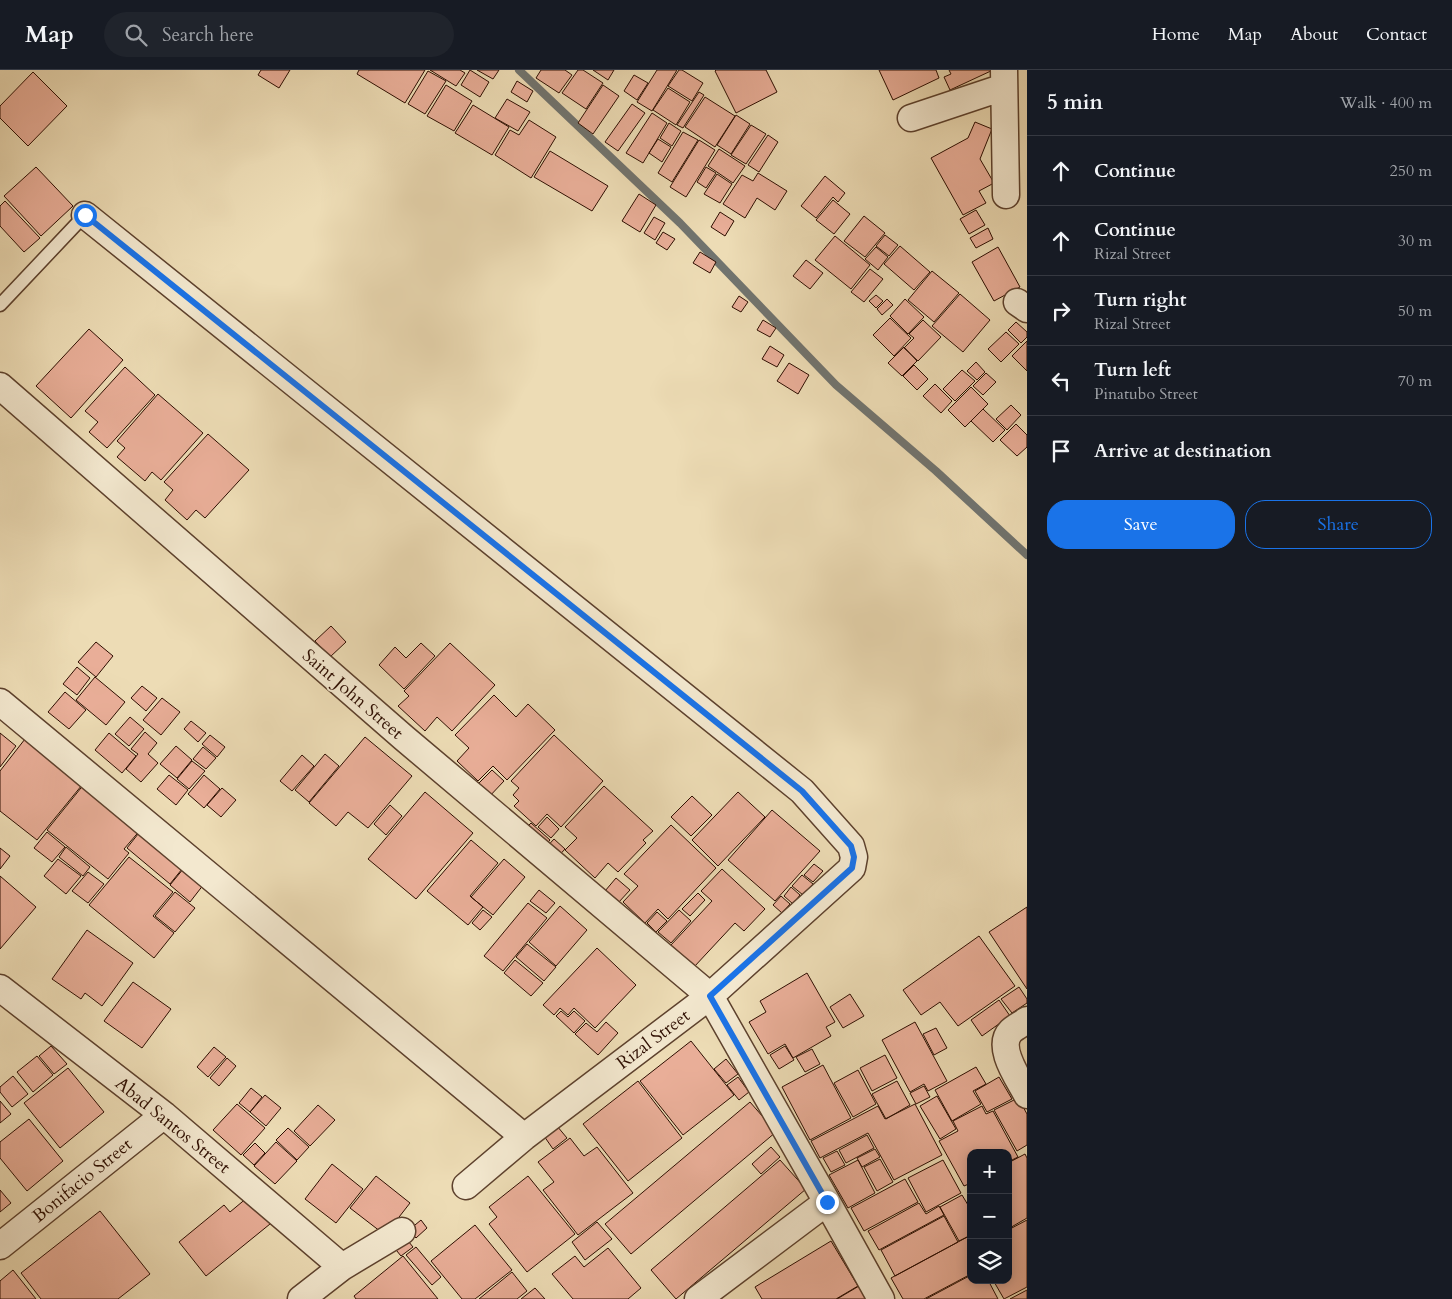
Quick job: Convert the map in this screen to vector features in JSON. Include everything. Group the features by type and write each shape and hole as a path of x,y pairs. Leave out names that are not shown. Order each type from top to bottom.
{"street":[{"path":"912,118 1004,78 1006,195"},
{"name":"Rizal Street","path":"85,215 802,791 851,846 854,857 852,868 710,996 524,1137 466,1186"},
{"name":"Saint John Street","path":"0,386 404,738 710,996"},
{"path":"0,702 524,1137"},
{"name":"Abad Santos Street","path":"0,988 164,1115 342,1267"},
{"path":"710,996 881,1299"},
{"path":"1018,1026 1005,1042 1007,1058 1027,1095"},
{"name":"Bonifacio Street","path":"0,1246 164,1115"},
{"path":"698,1299 827,1202"},
{"path":"301,1299 342,1267 402,1231"}],"lane":[{"path":"0,305 85,215"}],"building":[{"path":"261,70 290,70 279,88 258,75"},
{"path":"359,70 425,70 405,103 357,74"},
{"path":"430,70 460,70 465,73 456,86"},
{"path":"470,70 489,82 480,97 461,85"},
{"path":"477,70 499,70 493,79"},
{"path":"541,70 565,70 572,75 559,93 536,78"},
{"path":"578,70 583,70 603,83 586,109 562,93"},
{"path":"593,70 614,70 608,80"},
{"path":"657,70 677,70 652,111 637,102"},
{"path":"679,70 703,83 692,101 668,86"},
{"path":"716,70 766,70 777,92 736,113"},
{"path":"879,70 936,70 939,78 893,100"},
{"path":"949,70 993,70 950,90 944,77 951,74"},
{"path":"428,71 446,81 425,114 408,104"},
{"path":"33,72 67,106 28,146 0,118 0,106"},
{"path":"634,75 648,83 637,100 624,91"},
{"path":"517,81 533,91 527,102 511,92"},
{"path":"446,85 472,101 454,131 427,116"},
{"path":"603,85 619,96 593,134 578,123"},
{"path":"668,88 690,102 676,125 653,110"},
{"path":"699,92 704,95 683,128 677,125"},
{"path":"705,97 735,116 715,147 685,127"},
{"path":"507,99 530,112 518,131 495,118"},
{"path":"632,104 645,113 618,151 605,142"},
{"path":"473,105 509,127 492,155 455,133"},
{"path":"652,113 667,123 643,163 626,153"},
{"path":"736,115 750,124 731,154 717,145"},
{"path":"529,120 556,137 531,178 495,155 510,130 519,135"},
{"path":"975,122 992,129 980,159 994,183 979,191 986,203 963,215 931,158 968,138"},
{"path":"669,123 681,131 672,146 660,138"},
{"path":"751,125 766,134 746,164 731,155"},
{"path":"683,132 698,140 672,182 658,173"},
{"path":"768,135 778,142 759,172 748,165"},
{"path":"658,139 671,147 662,162 649,153"},
{"path":"699,140 715,150 686,197 670,187"},
{"path":"719,149 745,166 733,183 708,166"},
{"path":"550,151 608,186 592,211 534,177"},
{"path":"36,167 73,206 41,236 4,196"},
{"path":"706,167 716,173 706,188 697,182"},
{"path":"758,173 787,191 775,210 757,198 745,218 723,204 742,175 753,181"},
{"path":"717,174 732,184 720,203 704,194"},
{"path":"825,176 845,193 838,202 833,197 816,218 801,206"},
{"path":"639,194 656,205 640,232 622,221"},
{"path":"833,200 850,214 834,234 816,220"},
{"path":"5,201 40,238 24,252 0,226 0,206"},
{"path":"976,210 985,225 969,234 960,219"},
{"path":"720,212 734,221 725,236 711,227"},
{"path":"864,216 885,233 865,257 844,241"},
{"path":"654,217 665,223 655,240 644,233"},
{"path":"988,228 993,239 976,248 970,238"},
{"path":"663,232 675,239 667,250 656,243"},
{"path":"885,235 898,245 889,256 876,246"},
{"path":"835,236 870,265 851,289 815,260"},
{"path":"900,246 930,272 914,290 884,264"},
{"path":"876,247 888,257 878,270 865,259"},
{"path":"998,247 1020,287 994,301 972,262"},
{"path":"700,252 716,262 710,273 693,263"},
{"path":"806,260 823,273 810,289 793,276"},
{"path":"870,269 883,279 864,302 851,292"},
{"path":"932,271 959,293 934,322 908,300"},
{"path":"960,294 990,320 963,352 932,326"},
{"path":"876,295 883,301 876,308 869,301"},
{"path":"739,296 748,302 741,312 732,307"},
{"path":"887,299 893,305 882,315 877,309"},
{"path":"905,299 924,317 908,334 890,316"},
{"path":"890,318 911,338 894,356 873,335"},
{"path":"763,320 776,328 770,337 757,330"},
{"path":"923,320 941,337 918,361 904,348 914,338 909,334"},
{"path":"1016,322 1027,332 1027,337 1021,343 1008,330"},
{"path":"89,329 123,360 71,418 36,386"},
{"path":"1006,332 1019,344 1001,362 988,349"},
{"path":"1027,341 1027,371 1012,356"},
{"path":"770,346 784,355 777,367 762,359"},
{"path":"904,347 917,361 902,376 888,363"},
{"path":"976,362 985,372 977,380 967,371"},
{"path":"789,363 809,375 798,394 777,381"},
{"path":"914,365 928,379 917,390 903,376"},
{"path":"125,367 155,395 107,448 89,432 98,422 85,411"},
{"path":"962,370 975,381 955,401 943,389"},
{"path":"986,373 996,382 983,395 973,386"},
{"path":"935,384 952,401 941,413 923,396"},
{"path":"971,387 988,404 965,427 948,410"},
{"path":"158,394 203,433 161,480 152,472 145,481 117,457 125,448 117,441"},
{"path":"1011,405 1021,415 1007,430 996,419"},
{"path":"983,409 1005,430 993,442 971,421"},
{"path":"1016,424 1027,435 1027,447 1017,456 1000,440"},
{"path":"208,434 249,470 205,518 196,510 187,520 165,500 173,490 164,482"},
{"path":"331,626 346,642 330,657 315,641"},
{"path":"96,642 113,656 96,677 78,662"},
{"path":"421,643 435,656 404,689 379,665 395,647 406,658"},
{"path":"450,643 495,685 452,731 437,717 425,731 398,706 409,696 404,691"},
{"path":"77,667 90,678 77,695 63,684"},
{"path":"95,677 125,702 106,725 76,700"},
{"path":"142,686 157,698 146,711 131,698"},
{"path":"65,692 86,710 69,729 48,712"},
{"path":"494,695 516,717 528,704 555,730 507,780 493,766 478,781 457,761 469,748 455,735"},
{"path":"162,698 180,712 161,735 143,720"},
{"path":"130,717 144,729 129,746 115,734"},
{"path":"191,721 206,733 198,742 184,729"},
{"path":"145,732 157,743 148,754 158,763 141,782 126,769 138,754 131,749"},
{"path":"0,733 16,746 0,767"},
{"path":"109,733 136,756 122,773 95,750"},
{"path":"210,735 225,747 217,757 202,744"},
{"path":"554,735 603,781 561,827 547,814 536,826 514,806 519,801 513,795 519,788 511,781"},
{"path":"365,737 412,776 368,828 348,812 336,826 309,803"},
{"path":"25,739 82,785 37,840 0,811 0,771"},
{"path":"176,746 192,760 177,778 160,764"},
{"path":"203,747 216,758 206,769 193,759"},
{"path":"325,754 339,766 309,802 295,790"},
{"path":"302,755 314,766 292,791 280,781"},
{"path":"192,761 205,771 189,789 177,779"},
{"path":"492,770 504,781 487,799 475,787"},
{"path":"169,775 188,790 176,805 157,789"},
{"path":"204,775 220,789 204,808 188,794"},
{"path":"85,783 142,828 124,849 129,853 108,879 47,830"},
{"path":"604,786 653,831 643,840 646,843 618,872 608,863 595,878 565,850 577,838 565,827"},
{"path":"222,788 236,800 221,817 207,805"},
{"path":"425,792 473,833 416,899 368,859"},
{"path":"738,792 765,817 718,866 692,840"},
{"path":"692,796 712,815 691,836 671,817"},
{"path":"390,805 402,816 386,835 374,824"},
{"path":"772,810 820,851 775,901 728,860"},
{"path":"547,817 559,829 551,838 538,827"},
{"path":"531,823 550,840 539,852 520,834"},
{"path":"671,825 716,868 668,919 658,909 645,923 623,902 638,886 624,874"},
{"path":"142,829 186,864 170,884 127,848"},
{"path":"47,832 65,847 52,862 34,848"},
{"path":"554,839 565,849 553,862 542,852"},
{"path":"471,840 498,863 470,896 483,907 468,925 427,891"},
{"path":"66,847 90,867 83,876 59,857"},
{"path":"0,848 10,856 0,869"},
{"path":"129,857 173,892 153,916 174,933 154,958 89,905"},
{"path":"58,859 81,876 66,894 44,876"},
{"path":"504,859 525,877 493,915 471,897"},
{"path":"814,864 823,871 813,882 804,875"},
{"path":"184,868 204,884 190,902 170,885"},
{"path":"722,869 765,909 744,931 735,923 694,967 671,945 712,901 701,891"},
{"path":"88,872 104,884 88,903 72,891"},
{"path":"802,875 813,884 803,895 792,886"},
{"path":"0,876 36,907 0,949"},
{"path":"616,878 630,890 618,903 605,891"},
{"path":"791,887 800,895 793,904 784,896"},
{"path":"539,890 555,903 546,913 530,901"},
{"path":"175,892 195,908 175,932 155,916"},
{"path":"698,893 705,900 690,916 682,909"},
{"path":"781,896 790,904 782,913 773,905"},
{"path":"528,903 547,918 503,971 484,956"},
{"path":"560,906 587,930 556,966 529,942"},
{"path":"1027,907 1027,989 989,932"},
{"path":"483,910 492,917 480,930 472,923"},
{"path":"679,910 691,921 671,943 658,932"},
{"path":"657,912 667,921 656,932 647,923"},
{"path":"87,930 133,963 102,1006 85,993 81,999 52,979"},
{"path":"979,936 1015,986 958,1026 940,1002 921,1015 903,990"},
{"path":"527,944 556,967 544,981 516,957"},
{"path":"597,948 636,985 595,1028 574,1008 568,1015 560,1008 554,1015 543,1005"},
{"path":"515,960 543,983 531,996 504,973"},
{"path":"807,973 835,1022 826,1027 831,1036 793,1058 785,1044 768,1054 749,1022 766,1012 760,1001"},
{"path":"133,982 171,1009 142,1048 104,1021"},
{"path":"1019,987 1027,999 1027,1003 1012,1013 1001,999"},
{"path":"850,994 864,1016 843,1028 830,1007"},
{"path":"999,1000 1010,1016 982,1036 971,1020"},
{"path":"561,1011 568,1017 574,1011 585,1021 574,1033 556,1016"},
{"path":"606,1022 618,1033 598,1055 575,1034 586,1023 597,1032"},
{"path":"915,1022 947,1081 928,1091 924,1084 910,1092 882,1040"},
{"path":"936,1028 947,1048 934,1055 923,1034"},
{"path":"691,1041 734,1095 683,1135 640,1081"},
{"path":"51,1046 67,1064 54,1074 39,1056"},
{"path":"785,1046 794,1060 779,1069 770,1055"},
{"path":"214,1047 226,1057 208,1077 197,1067"},
{"path":"812,1049 820,1064 805,1072 796,1057"},
{"path":"885,1055 897,1078 872,1091 860,1068"},
{"path":"37,1056 53,1075 33,1092 17,1072"},
{"path":"227,1058 236,1066 219,1086 210,1078"},
{"path":"726,1059 738,1074 726,1083 714,1069"},
{"path":"823,1065 851,1118 810,1140 782,1087"},
{"path":"976,1067 986,1084 973,1091 981,1104 952,1121 935,1090"},
{"path":"68,1068 104,1112 60,1148 24,1103"},
{"path":"858,1070 876,1104 853,1117 834,1083"},
{"path":"13,1076 28,1094 12,1107 0,1092 0,1087"},
{"path":"738,1077 749,1092 739,1100 727,1085"},
{"path":"999,1077 1012,1099 987,1112 975,1091"},
{"path":"638,1081 682,1138 628,1181 583,1124"},
{"path":"897,1081 910,1105 886,1119 872,1094"},
{"path":"924,1086 930,1097 916,1104 910,1093"},
{"path":"251,1088 262,1097 250,1112 239,1103"},
{"path":"265,1095 281,1108 266,1126 250,1112"},
{"path":"937,1096 956,1129 940,1139 920,1106"},
{"path":"1018,1098 1027,1114 1027,1145 1017,1151 994,1110"},
{"path":"0,1101 11,1114 0,1123"},
{"path":"750,1102 776,1132 631,1254 605,1224"},
{"path":"237,1104 265,1128 241,1155 213,1130"},
{"path":"915,1104 942,1155 894,1180 868,1133 820,1158 811,1141 878,1106 885,1119"},
{"path":"318,1105 335,1120 310,1146 294,1131"},
{"path":"982,1106 986,1114 993,1111 1018,1157 1012,1160 1012,1149 967,1149 967,1185 964,1186 939,1141 958,1131 953,1121"},
{"path":"29,1119 63,1161 27,1191 0,1158 0,1142"},
{"path":"557,1126 567,1138 553,1149 544,1136"},
{"path":"288,1128 309,1147 297,1160 276,1140"},
{"path":"867,1135 874,1148 846,1163 839,1150"},
{"path":"570,1138 584,1156 597,1147 633,1193 578,1235 543,1190 554,1182 538,1162"},
{"path":"276,1142 297,1161 275,1184 254,1166"},
{"path":"255,1143 265,1153 254,1165 243,1155"},
{"path":"771,1147 780,1157 761,1174 752,1164"},
{"path":"875,1149 880,1157 862,1167 857,1158"},
{"path":"837,1151 845,1165 831,1172 823,1158"},
{"path":"1025,1154 1027,1158 1027,1218 1012,1227 1012,1194 1012,1161"},
{"path":"880,1159 893,1182 877,1191 864,1167"},
{"path":"780,1160 806,1189 676,1299 651,1270"},
{"path":"858,1160 875,1193 848,1208 829,1175"},
{"path":"943,1160 961,1193 926,1212 908,1178"},
{"path":"332,1164 363,1189 336,1223 305,1199"},
{"path":"376,1176 410,1203 385,1235 350,1208"},
{"path":"528,1176 575,1234 527,1272 489,1224 497,1217 489,1207"},
{"path":"905,1179 918,1202 864,1231 851,1208"},
{"path":"0,1190 11,1203 0,1212"},
{"path":"962,1195 967,1203 967,1237 959,1241 940,1207"},
{"path":"248,1197 270,1224 206,1276 179,1242 224,1205 230,1212"},
{"path":"919,1203 926,1214 939,1206 944,1215 879,1250 868,1231"},
{"path":"100,1211 150,1274 118,1299 41,1299 21,1273"},
{"path":"944,1216 958,1242 895,1276 881,1250"},
{"path":"421,1220 427,1228 416,1238 409,1230"},
{"path":"1027,1220 1027,1287 1004,1299 995,1284 1012,1284 1012,1228"},
{"path":"597,1222 612,1239 585,1260 572,1242"},
{"path":"475,1225 512,1270 475,1299 462,1299 431,1261"},
{"path":"404,1236 413,1247 401,1256 392,1245"},
{"path":"967,1237 967,1276 924,1299 903,1299 891,1278"},
{"path":"831,1241 858,1286 836,1299 762,1299 755,1287"},
{"path":"416,1247 441,1277 432,1285 406,1255"},
{"path":"608,1248 641,1288 628,1299 573,1299 552,1274 575,1256 584,1267"},
{"path":"403,1256 438,1299 356,1299 354,1296"},
{"path":"13,1270 36,1299 0,1299 0,1281"},
{"path":"512,1272 527,1291 517,1299 479,1299"},
{"path":"967,1277 967,1284 990,1284 998,1299 926,1299"},
{"path":"859,1286 866,1299 837,1299"},
{"path":"535,1288 545,1299 521,1299"},
{"path":"1027,1290 1027,1299 1010,1299"}],"waterway":[{"path":"519,70 680,223 836,385 936,471 1027,555"}],"route":[{"path":"85,215 802,791 851,846 854,857 852,868 710,996 827,1202"}]}
